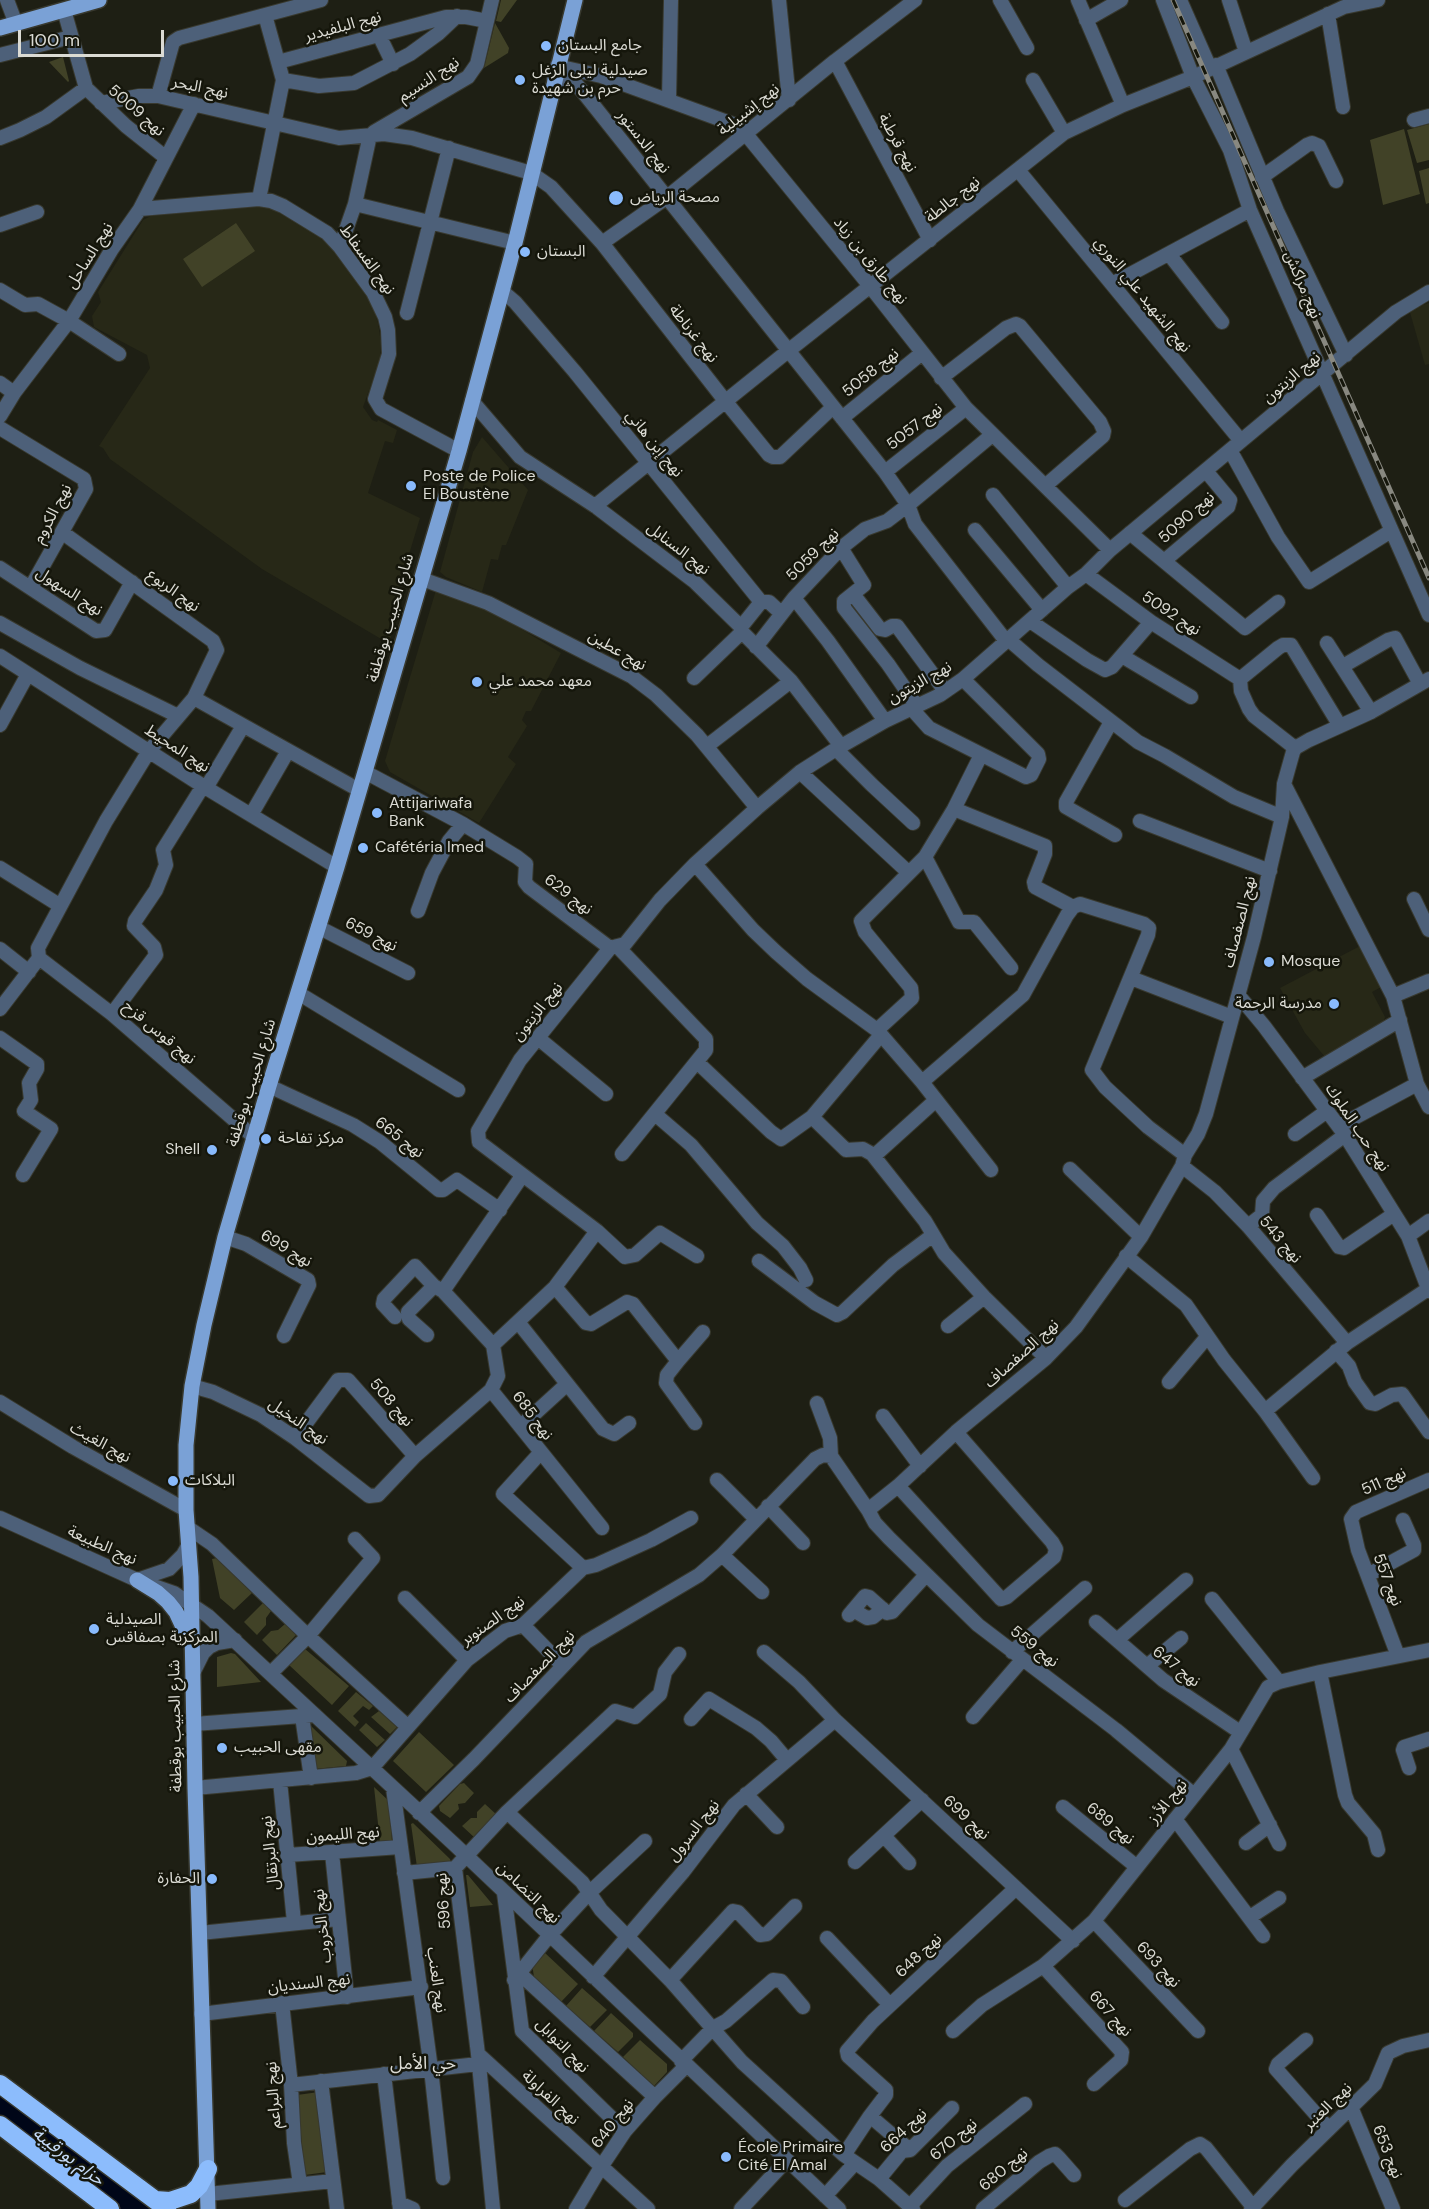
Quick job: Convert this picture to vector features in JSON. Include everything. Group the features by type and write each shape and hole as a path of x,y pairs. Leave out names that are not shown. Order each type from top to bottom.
{"highway":[{"path":"0,2084 161,2204 190,2194 199,2186 208,2169"},
{"path":"0,2125 106,2208"}],"main road":[{"path":"0,28 99,0"},
{"name":"شارع الحبيب بوقطفة","path":"208,2201 201,2014 193,1647 186,1510 186,1445 192,1386 225,1237 459,451 515,243 575,0"},
{"path":"137,1580 168,1602 176,1612 193,1647"}],"street":[{"path":"7,0 16,24"},
{"name":"نهج البحر","path":"321,0 179,38 173,42 158,96 339,138 384,134 412,138 531,173"},
{"name":"نهج النسيم","path":"370,135 468,77 477,64 492,0"},
{"path":"669,100 671,0"},
{"path":"779,0 789,100"},
{"name":"نهج إشبيلية","path":"602,243 666,198 835,61 915,0"},
{"path":"1000,0 1027,48"},
{"path":"1078,0 1123,105"},
{"path":"1086,20 1121,0"},
{"name":"نهج مراكش","path":"1163,0 1193,76 1230,150 1250,210 1429,615"},
{"path":"1180,0 1346,355"},
{"path":"1229,0 1246,52"},
{"name":"نهج جالطة","path":"595,506 1064,133 1328,14 1343,3 1378,0"},
{"path":"0,138 46,117 86,88 64,10"},
{"path":"1328,14 1343,107"},
{"path":"259,199 283,80 265,15"},
{"path":"283,80 319,86 354,83 393,64 439,33 457,16"},
{"name":"نهج البلفيدير","path":"278,62 457,16 487,21"},
{"path":"379,35 393,64"},
{"path":"0,55 71,37"},
{"name":"نهج قرطبة","path":"835,61 930,240"},
{"name":"نهج طارق بن زياد","path":"556,73 601,76 733,124 745,134 870,286 966,408 1110,550"},
{"name":"نهج الدستور","path":"556,73 575,83 885,472 908,505 915,524 1007,640 1138,742 1234,797 1282,817"},
{"path":"1033,80 1064,133"},
{"name":"نهج 5009","path":"86,88 126,126 165,157"},
{"path":"101,103 139,96 158,96"},
{"name":"نهج الساحل","path":"0,416 14,393 69,321 140,209 194,104"},
{"path":"409,113 404,126 405,132 412,138"},
{"path":"1414,120 1429,116"},
{"path":"340,247 355,204 370,135"},
{"path":"1262,177 1312,143 1318,146 1336,180"},
{"path":"407,313 449,148"},
{"name":"نهج الشهيد علي النوري","path":"1018,170 1112,284 1236,446 1278,537 1309,582 1390,531"},
{"name":"نهج غرناطة","path":"531,173 551,187 602,243 769,455 780,457 833,407"},
{"name":"نهج الفسفاط","path":"140,209 259,199 271,201 327,233 373,292 385,317 389,354 375,399 381,409 459,451"},
{"path":"355,204 515,243"},
{"path":"1112,284 1250,210"},
{"path":"0,225 37,212"},
{"path":"1169,254 1222,322"},
{"path":"0,290 25,305 38,304 69,321 119,354"},
{"name":"نهج إبن هاني","path":"502,291 575,372 761,602 769,602 781,613"},
{"name":"نهج الزيتون","path":"522,1176 479,1142 478,1131 520,1060 614,947 625,944 660,900 696,864 800,772 838,747 945,691 963,679 1086,574 1130,533 1323,375 1396,312 1429,292"},
{"path":"941,378 1006,328 1016,324 1020,326 1100,422 1104,431 1103,436 1045,486"},
{"name":"نهج 5058","path":"842,418 921,353"},
{"path":"0,383 14,393"},
{"name":"نهج السنابل","path":"472,401 520,457 595,506 695,582 791,681 838,747 872,786 914,823"},
{"name":"نهج 5057","path":"885,472 966,408"},
{"name":"نهج الكروم","path":"0,428 84,479 87,489 31,587"},
{"name":"نهج 5059","path":"756,647 781,613 841,548 865,529 887,520 908,505 992,435"},
{"name":"نهج 5090","path":"1164,561 1228,507 1230,500 1206,471"},
{"path":"993,495 1068,587"},
{"path":"975,530 1042,610"},
{"name":"نهج الربوع","path":"39,958 38,948 59,905 106,821 149,751 194,698 217,650 213,641 63,533"},
{"path":"1130,533 1245,628 1278,602"},
{"path":"841,548 864,585 844,601 844,608 888,664 929,728 1026,777 1033,774 1039,759 1038,754 963,679"},
{"name":"نهج السهول","path":"0,568 96,631 105,630 132,582"},
{"name":"نهج 5092","path":"1086,574 1151,622 1240,679"},
{"name":"نهج عطين","path":"422,579 488,603 626,673 656,695 707,746 757,808"},
{"path":"853,594 880,629 885,630 897,626 945,691"},
{"path":"794,598 885,721"},
{"path":"694,678 741,629 761,602"},
{"path":"1030,621 1105,670 1112,668 1151,622"},
{"path":"0,623 80,668 178,716"},
{"path":"1340,726 1291,645 1278,648 1240,679 1241,691 1248,709 1295,748 1371,712 1425,682 1395,638 1343,666"},
{"path":"1327,643 1371,712"},
{"name":"نهج المحيط","path":"0,656 204,787 337,867"},
{"path":"1122,656 1191,697"},
{"path":"1,720 28,674"},
{"path":"707,746 791,681"},
{"path":"194,698 359,790"},
{"path":"1111,722 1065,807 1115,836"},
{"path":"112,1014 156,955 154,947 134,926 166,865 163,850 243,726"},
{"name":"نهج الصفصاف","path":"868,1510 898,1486 956,1432 1046,1358 1076,1327 1141,1237 1198,1134 1206,1114 1239,996 1270,871 1282,817 1288,764 1295,748"},
{"path":"251,815 288,751"},
{"path":"697,1062 778,1138 783,1138 812,1117 879,1033 912,998 911,988 865,932 861,921 925,856 954,809 981,755"},
{"name":"نهج 629","path":"365,772 463,824 526,864 525,882 529,887 614,947"},
{"path":"800,772 908,872"},
{"path":"1284,784 1393,996 1417,1084 1429,1107"},
{"path":"954,809 1045,846 1045,854 1034,882 1035,887 1073,907"},
{"path":"1140,821 1270,871"},
{"path":"418,911 432,873 449,841 463,824"},
{"path":"925,856 958,922 974,922 1011,968"},
{"path":"696,864 753,930 776,952 807,979 879,1033 922,1082 992,1170"},
{"path":"0,868 59,905"},
{"path":"1414,899 1429,930"},
{"path":"922,1082 1023,995 1067,915 1073,907 1080,904 1144,924 1149,928 1131,978 1232,1017"},
{"name":"نهج 659","path":"318,927 408,973"},
{"path":"614,947 706,1039 706,1050 622,1154"},
{"path":"0,949 29,972"},
{"path":"0,1009 39,958"},
{"name":"نهج قوس قزح","path":"39,958 112,1014 254,1137"},
{"name":"نهج 543","path":"1131,978 1092,1070 1105,1087 1183,1160 1248,1226 1341,1347"},
{"path":"1393,996 1429,981"},
{"path":"298,993 458,1090"},
{"name":"نهج حب الملوك","path":"1239,996 1342,1130 1408,1236 1429,1290"},
{"path":"1302,1078 1400,1020"},
{"path":"0,1038 37,1064 37,1069 29,1083 31,1100 24,1112 51,1129 23,1175"},
{"path":"538,1038 606,1094"},
{"path":"1248,1226 1262,1215 1263,1201 1274,1188 1342,1130 1417,1084"},
{"name":"نهج 665","path":"269,1086 353,1125 380,1142 439,1190 443,1190 457,1180 500,1210"},
{"path":"874,1156 936,1100"},
{"path":"1295,1134 1327,1111"},
{"path":"655,1114 691,1145 757,1223 783,1246 806,1280"},
{"path":"812,1117 846,1150 863,1149 874,1156 925,1221 944,1252 984,1297 1046,1358"},
{"path":"1070,1170 1141,1237"},
{"path":"427,1335 409,1319 408,1312 438,1288 500,1210 522,1176 597,1231 625,1257 635,1255 660,1233 697,1257"},
{"path":"1317,1215 1339,1247 1344,1248 1394,1214"},
{"path":"1408,1236 1429,1221"},
{"path":"395,1317 383,1304 384,1299 415,1266 493,1345 555,1287 597,1231"},
{"path":"759,1261 815,1303 837,1315 933,1235"},
{"name":"نهج 699","path":"225,1237 246,1244 308,1280 309,1285 284,1336"},
{"path":"1126,1256 1182,1300 1313,1478"},
{"path":"555,1287 586,1323 591,1324 627,1302 633,1304 678,1361"},
{"path":"1265,1411 1341,1347 1429,1290"},
{"path":"948,1326 984,1297"},
{"path":"518,1322 603,1429 614,1434 629,1423"},
{"path":"695,1423 666,1383 668,1375 678,1361 703,1332"},
{"path":"1168,1382 1208,1337"},
{"name":"نهج 685","path":"493,1345 498,1376 491,1390 541,1452 503,1494 583,1568"},
{"path":"1341,1347 1354,1382 1370,1403 1375,1404 1392,1395 1402,1394 1429,1432"},
{"name":"نهج 508","path":"295,1438 338,1380 348,1380 415,1456"},
{"path":"520,1426 566,1384"},
{"name":"نهج النخيل","path":"192,1386 213,1392 261,1415 295,1438 369,1496 378,1495 415,1456"},
{"path":"415,1456 491,1390"},
{"name":"نهج الغيث","path":"0,1402 88,1456 186,1510"},
{"path":"817,1403 830,1438 831,1456 868,1510"},
{"path":"883,1416 920,1466"},
{"path":"898,1486 1000,1599 1007,1597 1054,1557 1056,1549 1052,1542 956,1432"},
{"path":"541,1452 602,1528"},
{"name":"نهج الصفصاف","path":"419,1813 579,1648 592,1637 693,1578 722,1555 815,1459 823,1455 831,1456"},
{"path":"717,1480 756,1519"},
{"name":"نهج 511","path":"1352,1515 1429,1480"},
{"path":"768,1506 803,1543"},
{"name":"نهج 559","path":"868,1510 875,1523 978,1625 1116,1730 1194,1795"},
{"name":"نهج 557","path":"1352,1515 1351,1524 1398,1656"},
{"name":"نهج الطبيعة","path":"0,1518 137,1580 174,1593 191,1604"},
{"name":"نهج الصنوبر","path":"372,1768 467,1660 505,1631 523,1625 583,1568 596,1565 642,1544 691,1518"},
{"path":"1368,1575 1414,1550 1403,1520"},
{"path":"187,1527 212,1545 407,1726"},
{"path":"271,1673 308,1636 373,1558 355,1539"},
{"path":"137,1580 169,1569 183,1555 188,1546"},
{"path":"722,1555 762,1592"},
{"path":"851,1613 865,1596 887,1613 892,1612 926,1575"},
{"path":"1117,1640 1186,1581"},
{"path":"973,1717 1017,1656 1085,1588"},
{"path":"405,1598 467,1660"},
{"path":"1212,1599 1279,1682 1429,1650"},
{"name":"نهج التضامن","path":"191,1604 271,1673 309,1715 372,1768 839,2209"},
{"name":"نهج 647","path":"1096,1622 1180,1693 1240,1732"},
{"path":"523,1625 563,1666"},
{"path":"1147,1666 1181,1638"},
{"path":"193,1673 203,1653 209,1647 235,1640"},
{"name":"نهج 699","path":"764,1652 799,1682 835,1720 1073,1941"},
{"name":"نهج 596","path":"493,2209 455,1868 507,1812 615,1711 635,1717 660,1694 665,1672 679,1654"},
{"path":"1320,1672 1345,1795 1348,1803 1374,1834 1378,1850"},
{"name":"نهج الأرز","path":"953,2031 971,2013 1043,1965 1094,1921 1231,1749 1268,1687 1279,1682"},
{"path":"691,1719 709,1699 756,1728 787,1760"},
{"path":"194,1724 309,1715 311,1778"},
{"name":"نهج السرول","path":"593,1977 683,1872 734,1805 835,1720"},
{"path":"1409,1767 1404,1747 1429,1739"},
{"path":"1231,1749 1279,1844"},
{"path":"195,1788 356,1773 372,1768"},
{"name":"نهج البرتقال","path":"280,1781 294,1922"},
{"name":"نهج العنب","path":"393,1788 421,1987 442,2178"},
{"path":"746,1794 777,1827"},
{"path":"855,1862 922,1800"},
{"name":"نهج 689","path":"1063,1808 1137,1867"},
{"path":"507,1812 582,1882 601,1910 670,1980 742,2062 849,2159 879,2179 911,2208"},
{"path":"1175,1819 1263,1936"},
{"path":"1246,1843 1270,1825"},
{"path":"884,1836 909,1863"},
{"path":"645,1841 590,1893 549,1936 516,1976 654,2097"},
{"name":"نهج الليمون","path":"288,1855 400,1847"},
{"name":"نهج الخروب","path":"332,1853 347,1996"},
{"path":"404,1873 455,1868"},
{"name":"نهج 648","path":"870,2116 886,2095 886,2090 848,2056 847,2051 890,2005 1016,1888"},
{"name":"نهج التوابل","path":"504,1893 522,2031 625,2131"},
{"path":"1250,1917 1279,1898"},
{"path":"670,1980 733,1911 738,1912 760,1935 766,1934 795,1906"},
{"path":"200,1933 338,1919"},
{"name":"نهج 693","path":"1094,1921 1198,2031"},
{"path":"827,1938 890,2005"},
{"name":"نهج 667","path":"1043,1965 1122,2052 1121,2060 1094,2084"},
{"name":"نهج 640","path":"576,2209 625,2131 713,2028 726,2021 773,1980 781,1981 802,2007"},
{"name":"نهج السنديان","path":"201,2014 421,1987"},
{"name":"نهج البراعم","path":"282,2003 291,2085 294,2143 300,2184"},
{"path":"1306,2040 1278,2064 1276,2069 1329,2129"},
{"name":"نهج العنبر","path":"1252,2208 1375,2084 1388,2053 1403,2046 1429,2040"},
{"path":"291,2085 431,2069 478,2059"},
{"name":"نهج الفراولة","path":"478,2059 648,2209"},
{"path":"384,2074 400,2206 413,2209"},
{"path":"321,2081 337,2209"},
{"name":"نهج 670","path":"911,2208 948,2166 1025,2104"},
{"name":"نهج 653","path":"1351,2107 1393,2209"},
{"name":"نهج 664","path":"879,2179 902,2151 910,2150 952,2108"},
{"path":"825,2196 849,2159 870,2116 910,2150"},
{"path":"1125,2200 1190,2148 1200,2144 1206,2148 1252,2208"},
{"name":"نهج 680","path":"986,2208 1039,2162 1055,2154 1074,2175"},
{"path":"761,2209 745,2204 786,2161"},
{"path":"208,2201 300,2184 333,2181"}],"shaded area":[{"path":"501,0 517,0 501,22 496,21"},
{"path":"495,23 509,48 508,53 484,68"},
{"path":"63,57 69,81 68,82 49,62"},
{"path":"1429,124 1429,160 1417,163 1407,130"},
{"path":"1404,129 1420,194 1383,205 1370,140"},
{"path":"1429,168 1429,203 1426,204 1419,171"},
{"path":"267,206 324,238 369,293 378,323 381,342 380,360 363,407 372,420 377,422 378,420 397,430 393,443 385,441 368,493 420,518 398,591 402,593 393,624 396,626 388,643 262,569 110,459 99,446 150,368 147,355 94,327 92,316 101,302 98,292 143,220 151,216"},
{"path":"236,223 255,251 202,287 183,259"},
{"path":"1429,303 1429,364 1425,365 1409,309"},
{"path":"482,437 528,490 506,545 502,545 498,560 491,559 482,592 446,577 440,572 473,452"},
{"name":"معهد محمد علي","path":"436,590 478,603 561,653 531,711 526,711 522,720 527,726 508,757 516,764 479,823 390,772 385,761"},
{"name":"مدرسة الرحمة","path":"1360,946 1381,987 1372,992 1385,1017 1383,1023 1325,1057 1305,1033 1280,988"},
{"path":"217,1558 252,1593 234,1610 220,1598 212,1559"},
{"path":"263,1603 271,1611 266,1618 266,1625 257,1635 244,1622"},
{"path":"285,1624 296,1635 277,1655 262,1640 271,1631 278,1630"},
{"path":"305,1649 349,1686 332,1705 289,1665"},
{"path":"235,1654 261,1682 217,1687 217,1657"},
{"path":"356,1692 373,1706 369,1710 363,1706 353,1716 359,1722 355,1727 338,1711"},
{"path":"379,1711 397,1727 390,1734 371,1717"},
{"path":"366,1723 385,1740 377,1747 359,1730"},
{"path":"310,1725 347,1761 346,1766 314,1769 308,1726"},
{"path":"419,1732 454,1765 426,1792 393,1761"},
{"path":"464,1783 474,1793 465,1803 458,1804 459,1809 450,1818 440,1811 439,1806 460,1784"},
{"path":"374,1787 389,1801 392,1841 380,1842"},
{"path":"485,1804 497,1815 475,1838 462,1826 471,1818 477,1818 477,1812"},
{"path":"413,1823 451,1862 417,1867 411,1824"},
{"path":"466,1875 468,1875 493,1905 470,1907"},
{"path":"544,1952 578,1984 561,2002 534,1977 532,1964"},
{"path":"582,1988 607,2010 590,2027 566,2006"},
{"path":"611,2013 633,2033 633,2037 618,2052 594,2031"},
{"path":"640,2040 667,2064 667,2072 654,2086 623,2057"},
{"path":"319,2092 327,2172 305,2175 297,2095"}],"water":[{"name":"حزام بورقيبة","path":"0,2090 156,2209 120,2209 43,2151 0,2117"}],"railway":[{"path":"1173,0 1429,578"}],"place":[{"name":"جامع البستان","path":"546,46"},
{"name":"صيدلية ليلى الزغل حرم بن شهيدة","path":"520,80"},
{"name":"مصحة الرياض","path":"616,198"},
{"name":"البستان","path":"525,252"},
{"name":"Poste de Police El Boustène","path":"411,486"},
{"name":"معهد محمد علي","path":"477,682"},
{"name":"Attijariwafa Bank","path":"377,813"},
{"name":"Cafétéria Imed","path":"363,848"},
{"name":"Mosque","path":"1269,962"},
{"name":"مدرسة الرحمة","path":"1334,1004"},
{"name":"مركز تفاحة","path":"266,1139"},
{"name":"Shell","path":"212,1150"},
{"name":"البلاكات","path":"173,1481"},
{"name":"الصيدلية المركزية بصفاقس","path":"94,1629"},
{"name":"مقهى الحبيب","path":"222,1748"},
{"name":"الحفارة","path":"212,1879"},
{"name":"École Primaire Cité El Amal","path":"726,2157"}],"district":[{"name":"حي الأمل","path":"423,2064"}]}
